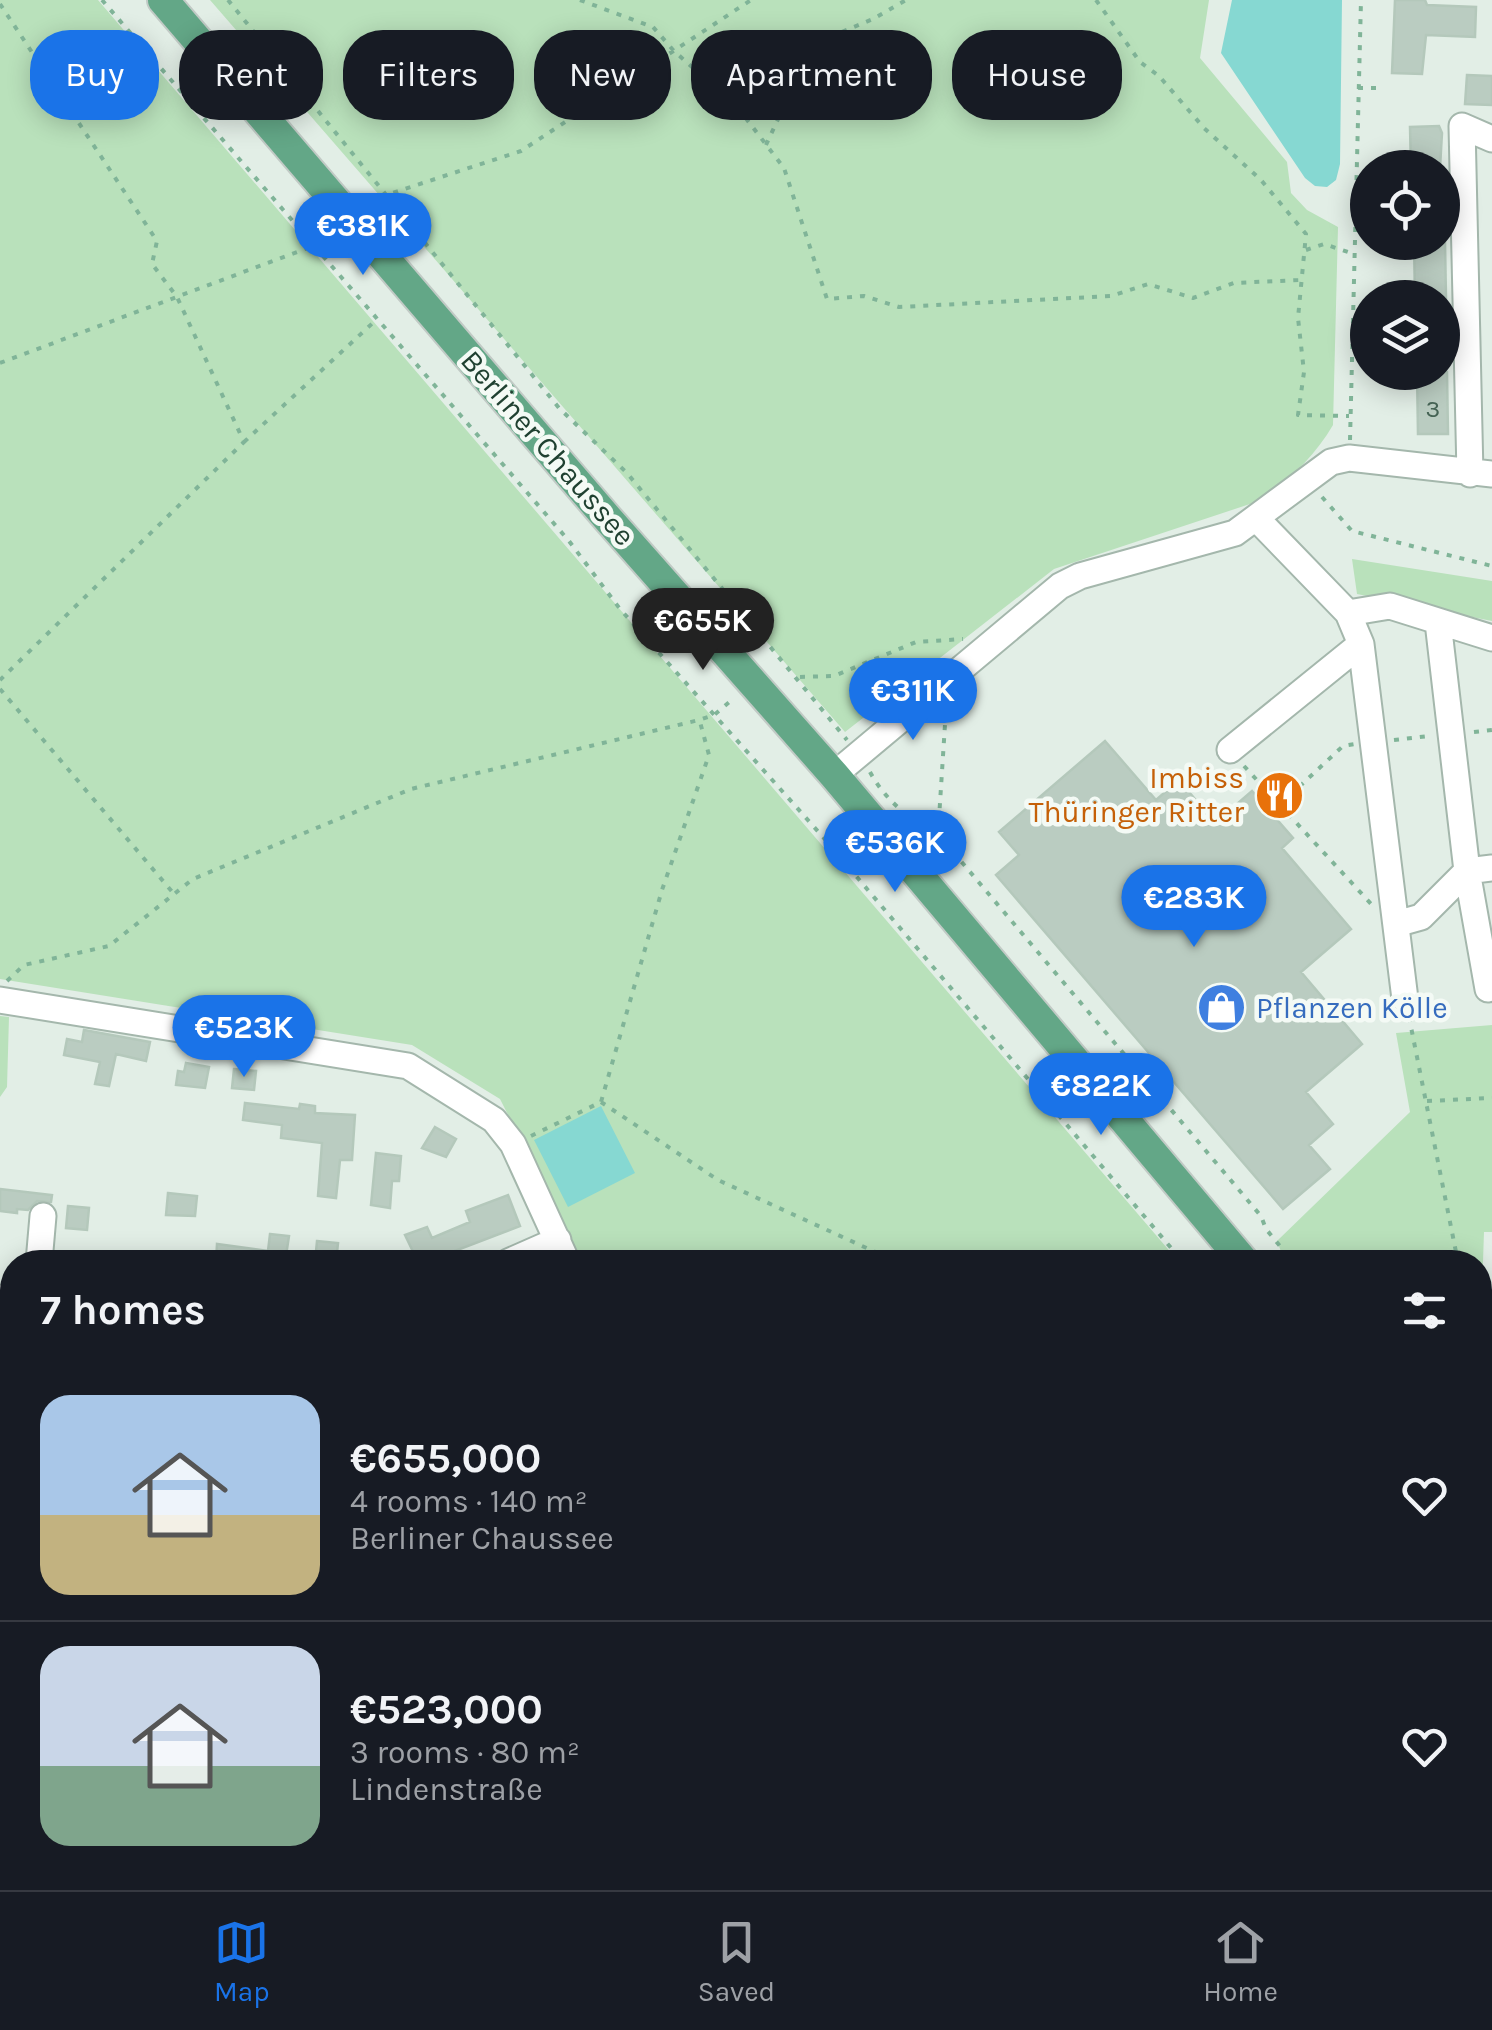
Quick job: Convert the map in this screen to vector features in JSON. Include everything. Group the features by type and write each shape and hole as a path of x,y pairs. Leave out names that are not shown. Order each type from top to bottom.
{"main road":[{"name":"Berliner Chaussee","path":"162,0 834,775 1234,1250"}],"street":[{"path":"834,775 1060,586 1080,576 1235,533 1331,462 1349,458 1481,474 1480,307 1462,126 1492,139"},
{"path":"1463,157 1492,155"},
{"path":"1256,519 1348,613 1361,644 1406,998"},
{"path":"1348,613 1390,606 1492,638"},
{"path":"1438,622 1479,870 1488,989"},
{"path":"1237,758 1361,644"},
{"path":"1396,928 1420,917 1479,870"},
{"path":"0,1000 408,1066 494,1120 513,1144 562,1250"},
{"path":"40,1250 42,1216"}],"path":[{"path":"102,0 569,541 620,609 823,837 1173,1250"},
{"path":"228,0 560,408 627,473 858,754"},
{"path":"580,0 653,28 738,108 784,168 828,299 864,296 899,307 1112,296 1148,284 1192,298 1234,283 1302,280"},
{"path":"349,216 386,195 520,150 751,0"},
{"path":"766,144 813,44 873,20 906,0"},
{"path":"1096,0 1140,62 1159,76 1204,128 1262,180 1306,234 1298,318 1304,372 1298,415 1349,416"},
{"path":"1357,150 1361,0"},
{"path":"0,4 157,240 152,264 176,297 244,442"},
{"path":"1358,88 1377,88"},
{"path":"1304,251 1324,244 1350,253"},
{"path":"0,362 313,246"},
{"path":"1349,458 1354,260"},
{"path":"0,680 244,442 376,320"},
{"path":"1311,475 1324,502 1352,531 1492,566"},
{"path":"798,678 834,676 916,642 959,638 988,645"},
{"path":"0,988 24,965 109,946 193,879 410,789 699,720 714,715 752,684"},
{"path":"0,689 174,894"},
{"path":"934,690 946,706 938,834"},
{"path":"513,1144 601,1102 662,890 709,755 699,720"},
{"path":"1237,758 1396,928"},
{"path":"880,790 914,822 938,834 1261,1216 1283,1250"},
{"path":"1406,998 1456,1250"},
{"path":"1428,1101 1492,1098"},
{"path":"601,1102 718,1180 871,1250"}],"green space":[{"path":"0,0 98,0 124,30 30,30 30,120 159,120 159,71 179,95 179,120 201,120 1169,1250 577,1250 500,1099 412,1045 0,979"},
{"path":"210,0 1209,0 1200,58 1287,162 1291,193 1307,210 1338,227 1333,425 1301,466 1262,500 1054,569 845,732 314,120 323,120 323,30 236,30"},
{"path":"1352,559 1492,581 1492,621 1357,594"},
{"path":"0,1016 9,1017 7,1087 0,1097"},
{"path":"1492,1025 1492,1232 1484,1232 1483,1250 1280,1250 1277,1241 1410,1112 1396,1033"}],"water":[{"path":"1232,0 1342,0 1340,164 1336,180 1327,187 1315,186 1305,178 1221,53"},
{"path":"601,1106 635,1173 568,1207 534,1140"}],"building":[{"path":"1395,0 1476,7 1475,37 1426,35 1422,74 1392,73"},
{"path":"1467,75 1492,76 1492,105 1465,104"},
{"path":"1439,126 1441,150 1411,150 1410,127"},
{"path":"1414,260 1445,260 1446,280 1415,280"},
{"path":"1417,390 1447,390 1448,434 1418,434"},
{"name":"Pflanzen Kölle","path":"1105,741 1156,800 1179,780 1215,823 1252,791 1293,838 1282,848 1351,929 1301,972 1362,1044 1306,1092 1333,1124 1309,1145 1330,1169 1283,1209 996,875 1019,855 999,832"},
{"path":"84,1030 150,1042 146,1061 116,1054 109,1086 95,1084 100,1062 64,1055 67,1039 82,1042"},
{"path":"186,1063 209,1067 205,1088 176,1085 178,1071 184,1072"},
{"path":"234,1069 256,1071 254,1090 232,1088"},
{"path":"245,1103 299,1109 300,1104 315,1106 315,1113 355,1115 352,1160 340,1160 336,1198 318,1196 322,1143 281,1138 282,1125 243,1120"},
{"path":"435,1127 456,1139 446,1157 422,1148"},
{"path":"376,1153 401,1156 399,1181 392,1181 390,1208 371,1205"},
{"path":"0,1189 52,1195 51,1202 37,1201 28,1210 17,1209 17,1213 0,1211"},
{"path":"168,1193 197,1196 195,1216 166,1215"},
{"path":"508,1195 520,1226 457,1250 412,1250 405,1235 427,1227 432,1238 470,1222 466,1211"},
{"path":"68,1206 89,1208 87,1230 66,1228"},
{"path":"270,1234 289,1236 287,1250 268,1250"},
{"path":"317,1241 338,1243 337,1250 316,1250"},
{"path":"217,1244 261,1250 217,1250"}],"place":[{"name":"Imbiss Thüringer Ritter","path":"1279,795"},
{"name":"Pflanzen Kölle","path":"1221,1008"}]}
